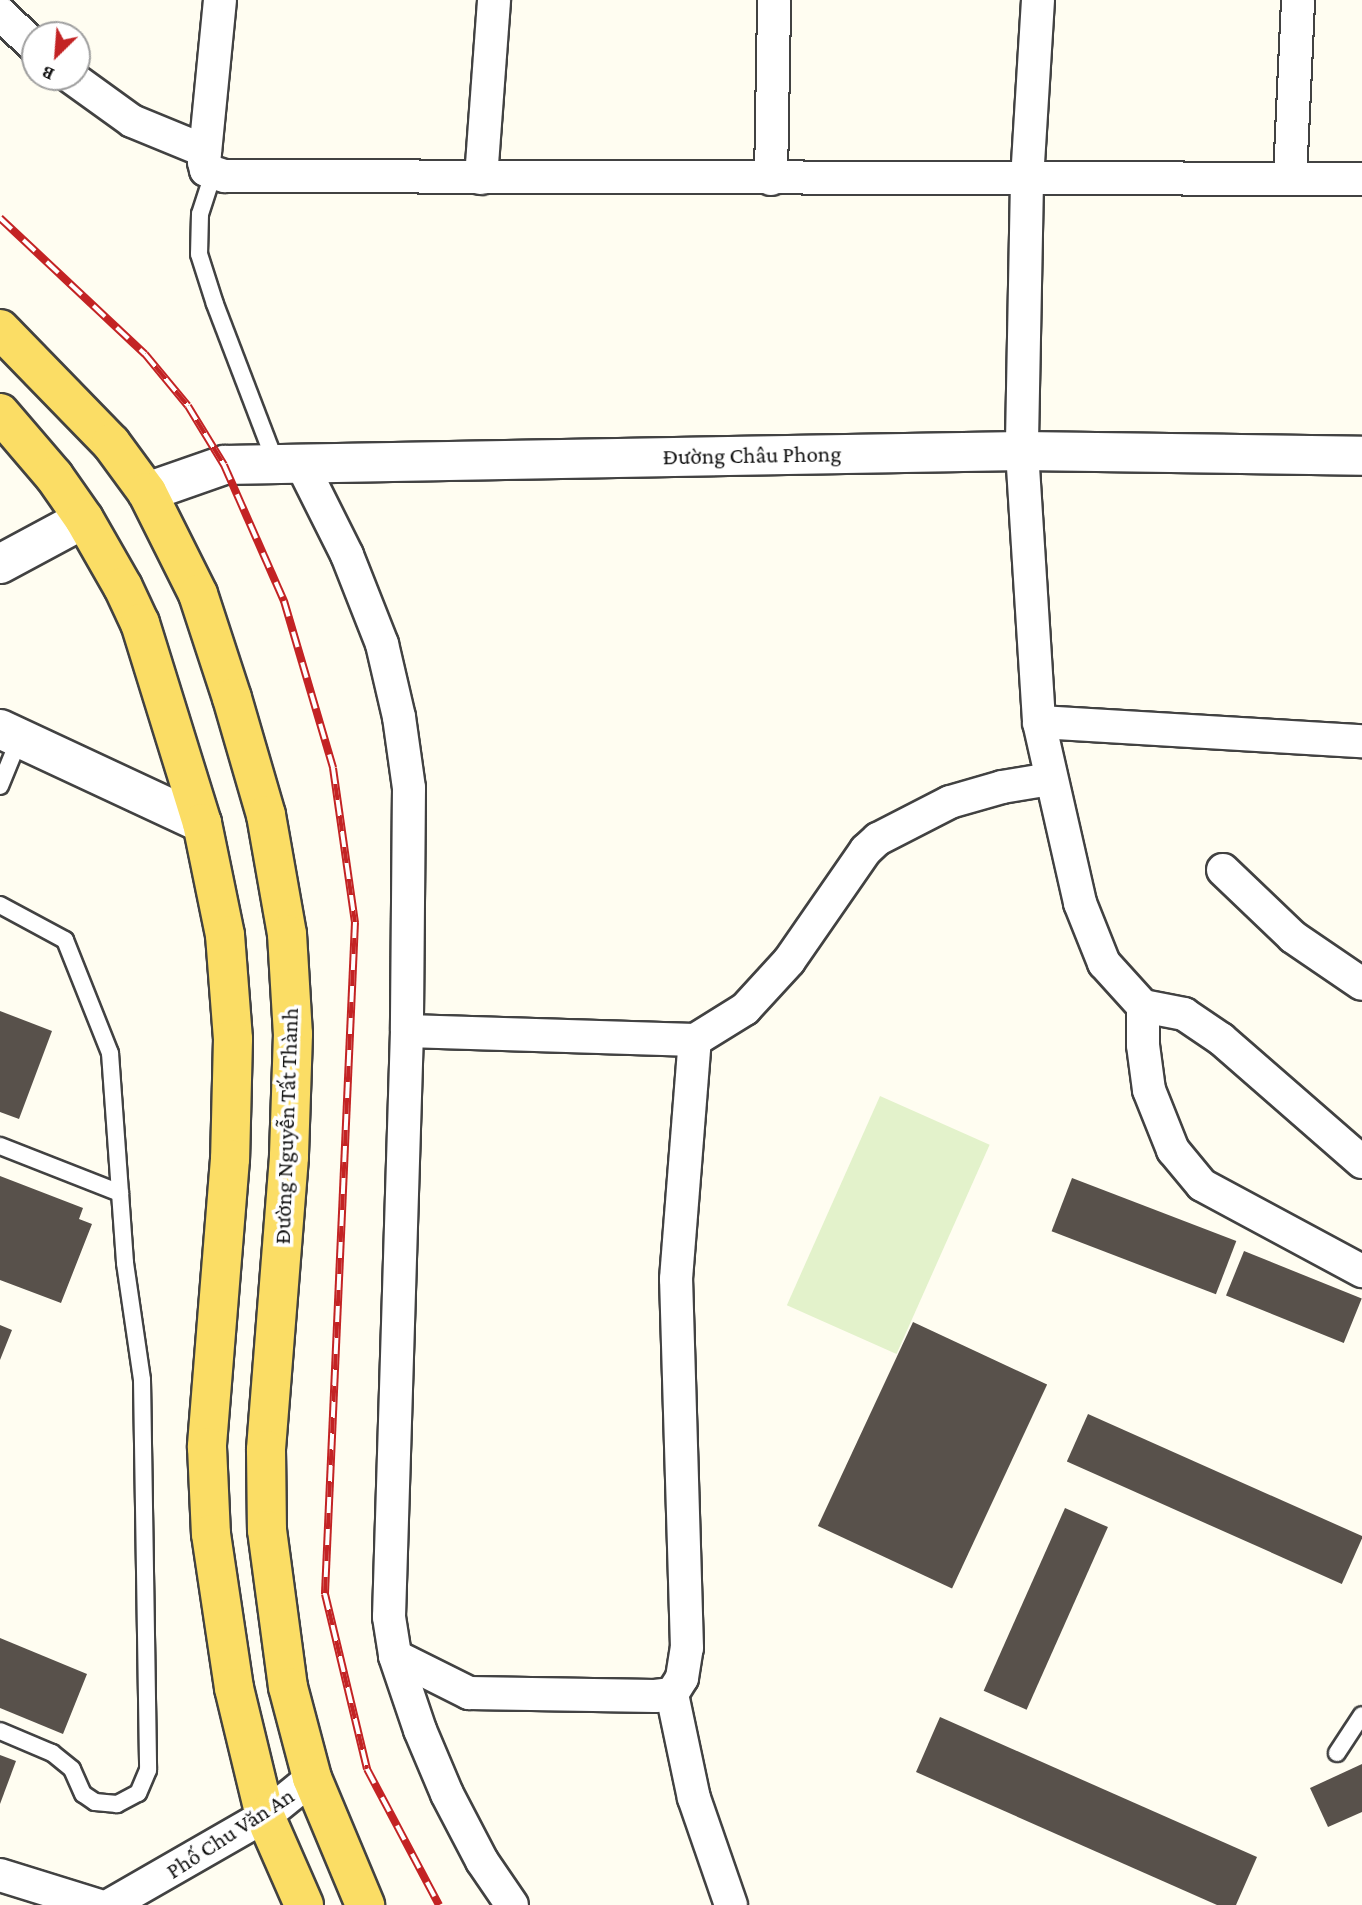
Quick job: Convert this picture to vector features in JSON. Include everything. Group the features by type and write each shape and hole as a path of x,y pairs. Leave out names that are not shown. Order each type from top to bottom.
{"main road":[{"name":"Đường Nguyễn Tất Thành","path":"0,329 111,443 147,492 198,594 266,815 288,947 293,1034 289,1157 266,1450 267,1530 288,1687 312,1779 365,1905"},
{"path":"0,413 54,476 84,519 140,623 202,823 225,935 233,1038 230,1158 207,1447 211,1534 234,1688 265,1816 304,1905"},
{"path":"230,1158 289,1157"}],"street":[{"path":"209,162 220,0"},
{"path":"481,178 494,0"},
{"path":"771,180 774,0"},
{"path":"1038,0 1027,181 1022,451 1039,722 1080,903 1104,963 1143,1006 1184,1014 1222,1039 1362,1163"},
{"path":"1290,178 1297,0"},
{"path":"0,13 21,33"},
{"path":"90,91 132,121 209,162 481,178 1027,181 1362,179"},
{"name":"Đường Châu Phong","path":"147,492 224,465 288,463 1022,451 1362,456"},
{"path":"288,463 366,600 382,644 400,717 409,788 407,1031 389,1617 395,1656 420,1730 447,1794 482,1861 512,1905"},
{"path":"0,564 84,519"},
{"path":"1039,722 1362,741"},
{"path":"10,733 202,823"},
{"path":"407,1031 695,1040 746,1009 789,961 866,850 878,839 950,802 1002,787 1050,779"},
{"path":"1223,870 1293,937 1362,984"},
{"path":"1143,1006 1143,1045 1149,1090 1173,1150 1202,1185 1362,1271"},
{"path":"695,1040 676,1279 687,1648 682,1678 672,1694 694,1798 731,1905"},
{"path":"395,1656 469,1693 672,1694"},
{"name":"Phố Chu Văn An","path":"110,1905 265,1816 312,1779"},
{"path":"0,1875 97,1905"}],"lane":[{"path":"209,162 200,214 200,254 215,304 288,463"},
{"path":"0,786 10,733"},
{"path":"0,905 65,940 110,1053 125,1263 142,1380 148,1770 138,1793 117,1804 95,1802 83,1794 72,1769 51,1753 0,1731"},
{"path":"0,1146 120,1193"},
{"path":"1337,1753 1362,1715"}],"green space":[{"path":"880,1096 990,1145 896,1354 787,1305"}],"building":[{"path":"0,1011 52,1031 19,1119 0,1112"},
{"path":"0,1176 83,1208 79,1219 92,1224 61,1303 0,1280"},
{"path":"1072,1178 1236,1241 1216,1294 1052,1231"},
{"path":"1244,1251 1362,1299 1344,1343 1226,1296"},
{"path":"913,1322 1047,1385 952,1588 818,1526"},
{"path":"0,1325 12,1330 0,1360"},
{"path":"1088,1414 1362,1536 1342,1584 1067,1462"},
{"path":"1065,1508 1108,1527 1027,1710 984,1691"},
{"path":"0,1638 87,1674 63,1734 0,1708"},
{"path":"940,1717 1257,1857 1236,1905 1217,1905 916,1772"},
{"path":"0,1755 16,1761 0,1804"},
{"path":"1362,1764 1362,1812 1328,1827 1310,1788"}],"railway":[{"path":"0,218 145,354 188,406 224,465 284,601 333,768 355,922 325,1594 367,1769 439,1905"}]}
